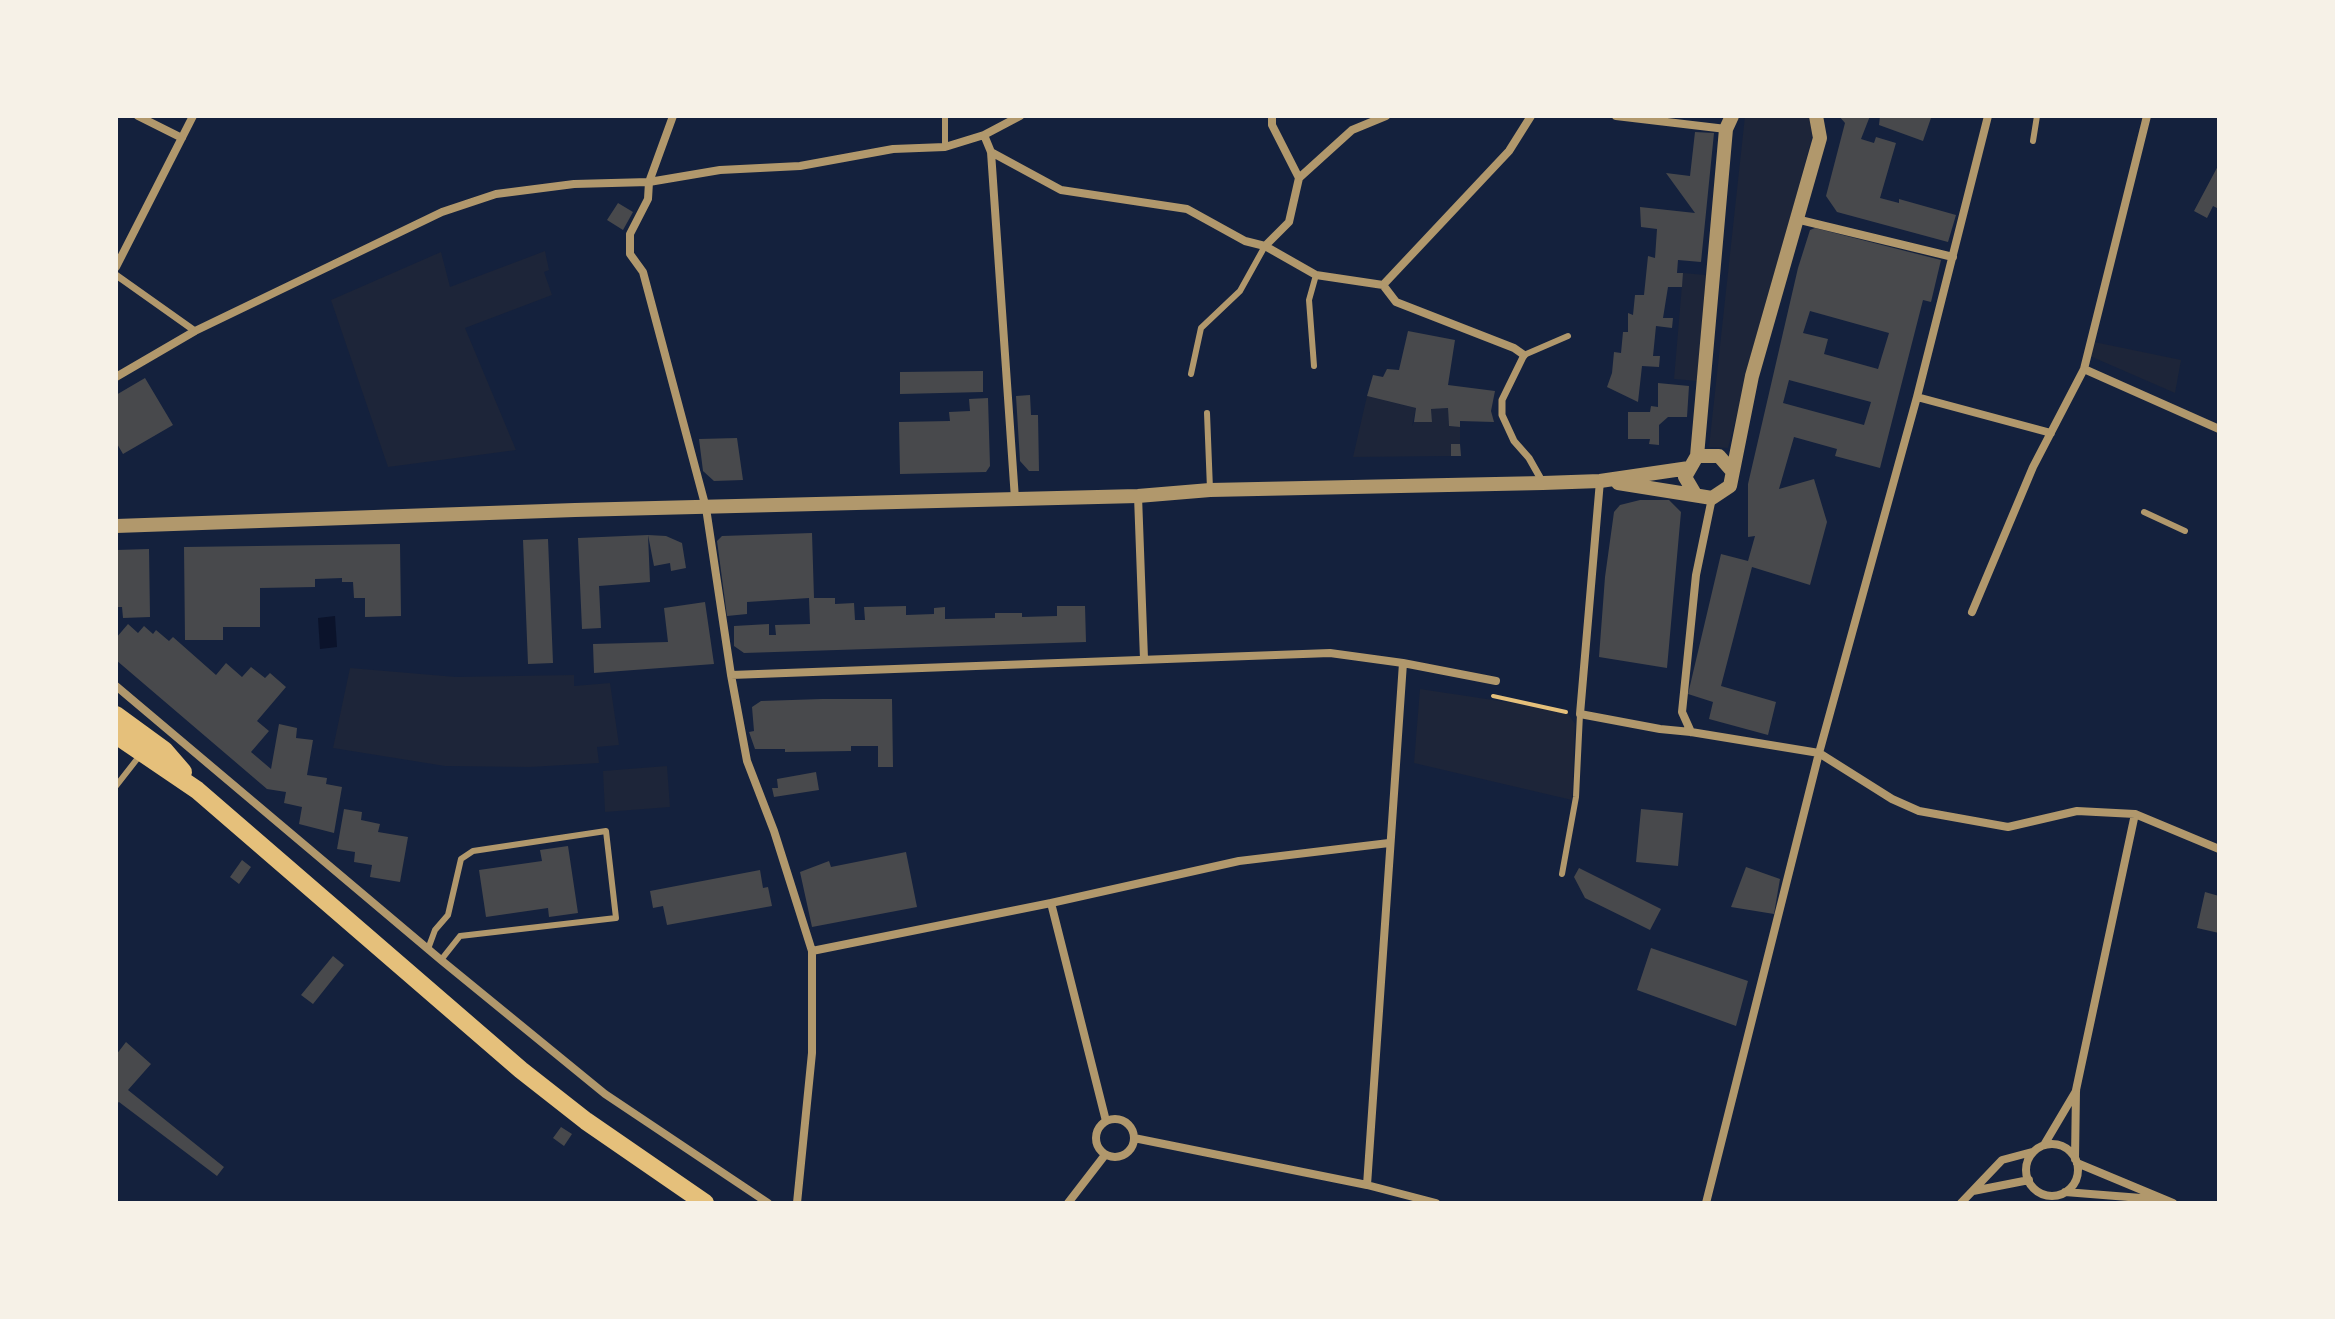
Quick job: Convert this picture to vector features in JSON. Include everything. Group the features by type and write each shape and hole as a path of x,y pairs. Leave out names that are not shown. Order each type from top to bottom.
{"highway":[{"path":"116,715 164,750 197,790"},
{"path":"116,735 197,790 521,1070 586,1121 705,1203"}],"street":[{"path":"138,116 182,138"},
{"path":"116,267 193,116"},
{"path":"673,116 649,182 648,199 630,234 630,254 643,272 706,508 747,761 774,831 812,951 812,1053 797,1203"},
{"path":"116,377 195,331 442,212 496,194 574,184 649,182 720,170 800,166 893,149 945,147 984,135 1020,116"},
{"path":"1272,116 1272,125 1299,178"},
{"path":"1265,246 1289,222 1299,178 1352,130 1386,116"},
{"path":"1383,285 1509,151 1531,116"},
{"path":"1616,116 1729,122 1693,462 1685,477 1695,494"},
{"path":"1691,732 1682,712 1696,575 1712,498 1730,486 1752,376 1820,138 1816,116"},
{"path":"1706,1203 1819,753 1917,397 1988,116"},
{"path":"1972,612 2033,467 2084,369 2147,116"},
{"path":"984,135 991,152 1015,499"},
{"path":"991,152 1061,190 1187,209 1245,241 1265,246 1316,275 1383,285 1396,302 1514,348 1524,355 1502,400 1502,415 1514,441 1529,458 1543,483"},
{"path":"1796,219 1953,257"},
{"path":"116,275 195,331"},
{"path":"2084,369 2219,429"},
{"path":"1917,397 2051,433"},
{"path":"116,526 522,511 1138,496 1210,490 1600,481 1719,456 1732,471"},
{"path":"1600,481 1712,498"},
{"path":"1600,481 1580,714 1819,753 1906,806 1993,826 2022,825 2077,811 2135,814 2219,849"},
{"path":"1138,496 1144,659"},
{"path":"731,675 1330,653 1403,663 1492,681"},
{"path":"1367,1185 1403,663"},
{"path":"116,686 605,1094 768,1203"},
{"path":"2065,1192 2075,1182 2076,1090 2135,814"},
{"path":"812,951 1239,861 1389,843"},
{"path":"1051,903 1106,1121"},
{"path":"2044,1145 2076,1090"},
{"path":"1106,1121 1126,1122 1131,1127 1133,1145 1125,1155 1105,1155 1097,1146 1097,1130 1106,1121"},
{"path":"1134,1138 1367,1185 1436,1203"},
{"path":"1961,1203 2002,1160 2051,1144 2065,1148 2076,1161 2168,1201"},
{"path":"2033,1152 2027,1165 2029,1180 2033,1187 2048,1195 2065,1192 2168,1201"},
{"path":"1068,1203 1105,1155"},
{"path":"1973,1191 2029,1180"}],"lane":[{"path":"945,116 945,147"},
{"path":"2033,141 2037,116"},
{"path":"1191,374 1201,328 1240,291 1265,246"},
{"path":"1314,366 1309,300 1316,275"},
{"path":"1524,355 1568,336"},
{"path":"1207,413 1210,490"},
{"path":"2144,512 2185,531"},
{"path":"1562,874 1576,797 1580,714"},
{"path":"116,786 142,752"},
{"path":"428,949 435,930 448,915 461,859 473,851 606,831 616,918 460,936 441,960"}],"path":[{"path":"1492,681 1491,695 1497,698 1580,714"}],"shaded area":[{"path":"1745,116 1811,116 1814,130 1728,448 1709,447"},
{"path":"545,251 549,270 544,272 552,295 465,328 516,450 388,467 331,300 441,252 450,287"},
{"path":"1683,273 1706,275 1697,381 1674,379"},
{"path":"2094,342 2181,360 2175,393 2090,356"},
{"path":"1367,396 1416,408 1412,426 1414,422 1432,422 1431,409 1448,408 1449,426 1460,427 1460,444 1451,444 1451,456 1353,457"},
{"path":"335,616 337,647 320,649 318,618"},
{"path":"350,668 456,677 574,675 574,686 610,683 619,745 597,747 599,763 530,767 445,766 333,748"},
{"path":"1420,689 1566,711 1575,724 1572,800 1414,763"},
{"path":"667,766 670,807 605,812 603,771"}],"building":[{"path":"1839,116 1870,116 1861,139 1874,143 1876,137 1896,143 1880,198 1899,203 1899,199 1956,215 1948,242 1837,212 1826,196 1845,123"},
{"path":"1880,116 1931,118 1923,141 1879,125"},
{"path":"1695,132 1714,133 1701,262 1678,260 1677,273 1683,273 1682,287 1668,287 1663,318 1673,318 1672,328 1656,326 1653,356 1660,356 1659,367 1642,366 1638,402 1607,387 1614,352 1621,353 1623,332 1628,332 1628,313 1633,315 1635,295 1644,295 1648,256 1655,258 1657,229 1641,227 1640,207 1695,213 1666,173 1690,176"},
{"path":"2219,164 2219,209 2213,206 2207,218 2194,211"},
{"path":"618,203 633,212 623,230 607,220"},
{"path":"1815,228 1941,260 1931,302 1923,300 1880,468 1835,456 1837,449 1794,437 1779,489 1814,479 1827,522 1810,585 1752,567 1721,686 1776,702 1768,735 1709,719 1713,702 1688,694 1721,554 1748,561 1755,536 1748,537 1748,484 1798,268 1810,230","holes":["1810,311 1889,333 1878,369 1824,354 1828,339 1803,333","1789,380 1871,402 1864,425 1783,403"]},
{"path":"1408,331 1455,340 1448,385 1495,391 1491,411 1494,422 1460,421 1460,427 1449,426 1448,408 1431,409 1432,422 1414,422 1416,408 1367,396 1373,375 1383,377 1387,369 1399,370"},
{"path":"983,371 983,392 900,394 900,372"},
{"path":"145,378 173,425 123,454 116,442 116,395"},
{"path":"1658,383 1689,386 1687,417 1668,417 1659,425 1659,445 1649,444 1650,439 1628,439 1628,412 1650,412 1651,406 1658,407"},
{"path":"1030,395 1031,415 1038,415 1039,471 1029,471 1020,461 1016,396"},
{"path":"988,398 990,466 986,472 900,474 899,422 950,421 949,412 970,411 969,399"},
{"path":"737,438 743,480 714,481 703,471 699,439"},
{"path":"1451,444 1460,444 1461,456 1451,456"},
{"path":"1640,500 1669,500 1681,512 1667,668 1599,657 1614,512 1620,505"},
{"path":"812,533 814,598 835,598 835,604 854,603 855,620 865,620 864,607 906,606 906,615 934,614 934,608 945,607 945,619 995,618 995,613 1022,613 1022,617 1057,616 1057,606 1085,606 1086,642 744,653 734,646 734,626 769,624 769,635 776,635 775,625 810,624 809,598 747,602 747,614 727,616 717,541 722,536"},
{"path":"648,535 666,536 682,543 686,568 671,571 670,563 654,566"},
{"path":"648,535 650,582 599,586 601,628 582,629 578,538"},
{"path":"548,539 553,663 528,664 523,540"},
{"path":"400,544 401,616 365,617 365,598 354,598 353,582 342,582 342,578 315,579 315,587 260,588 260,627 223,627 223,640 185,640 184,547"},
{"path":"149,549 150,617 123,618 122,607 116,607 116,550"},
{"path":"705,602 714,664 594,673 593,644 668,642 664,608"},
{"path":"128,624 138,633 144,626 153,634 156,630 169,641 173,637 216,675 226,663 242,677 251,667 265,678 270,673 286,687 257,721 269,731 251,752 271,769 279,724 297,728 296,738 313,740 307,775 327,778 326,784 342,787 334,833 299,824 302,807 284,803 286,792 267,789 116,660 116,638"},
{"path":"892,699 893,767 878,767 878,746 851,746 851,751 755,749 749,732 754,731 752,707 761,701"},
{"path":"816,772 819,790 774,797 772,788 778,788 777,779"},
{"path":"344,809 362,812 361,820 380,824 378,832 408,837 400,882 370,877 372,865 354,862 355,852 337,849"},
{"path":"1641,809 1683,813 1678,866 1636,862"},
{"path":"568,846 578,913 549,917 548,908 486,917 479,870 542,861 540,850"},
{"path":"906,852 917,907 812,927 800,872 829,861 831,867"},
{"path":"242,860 251,867 239,884 230,877"},
{"path":"1746,867 1780,879 1774,914 1731,907"},
{"path":"1579,868 1661,909 1650,930 1585,898 1574,877"},
{"path":"760,870 763,888 768,887 772,906 667,925 663,906 653,908 650,891"},
{"path":"2205,892 2219,896 2219,933 2197,928"},
{"path":"1651,948 1748,981 1736,1026 1637,990"},
{"path":"333,956 344,965 313,1004 301,995"},
{"path":"126,1042 151,1064 128,1090 224,1167 217,1176 119,1102 116,1104 116,1055"},
{"path":"561,1127 572,1134 564,1146 553,1138"}]}
